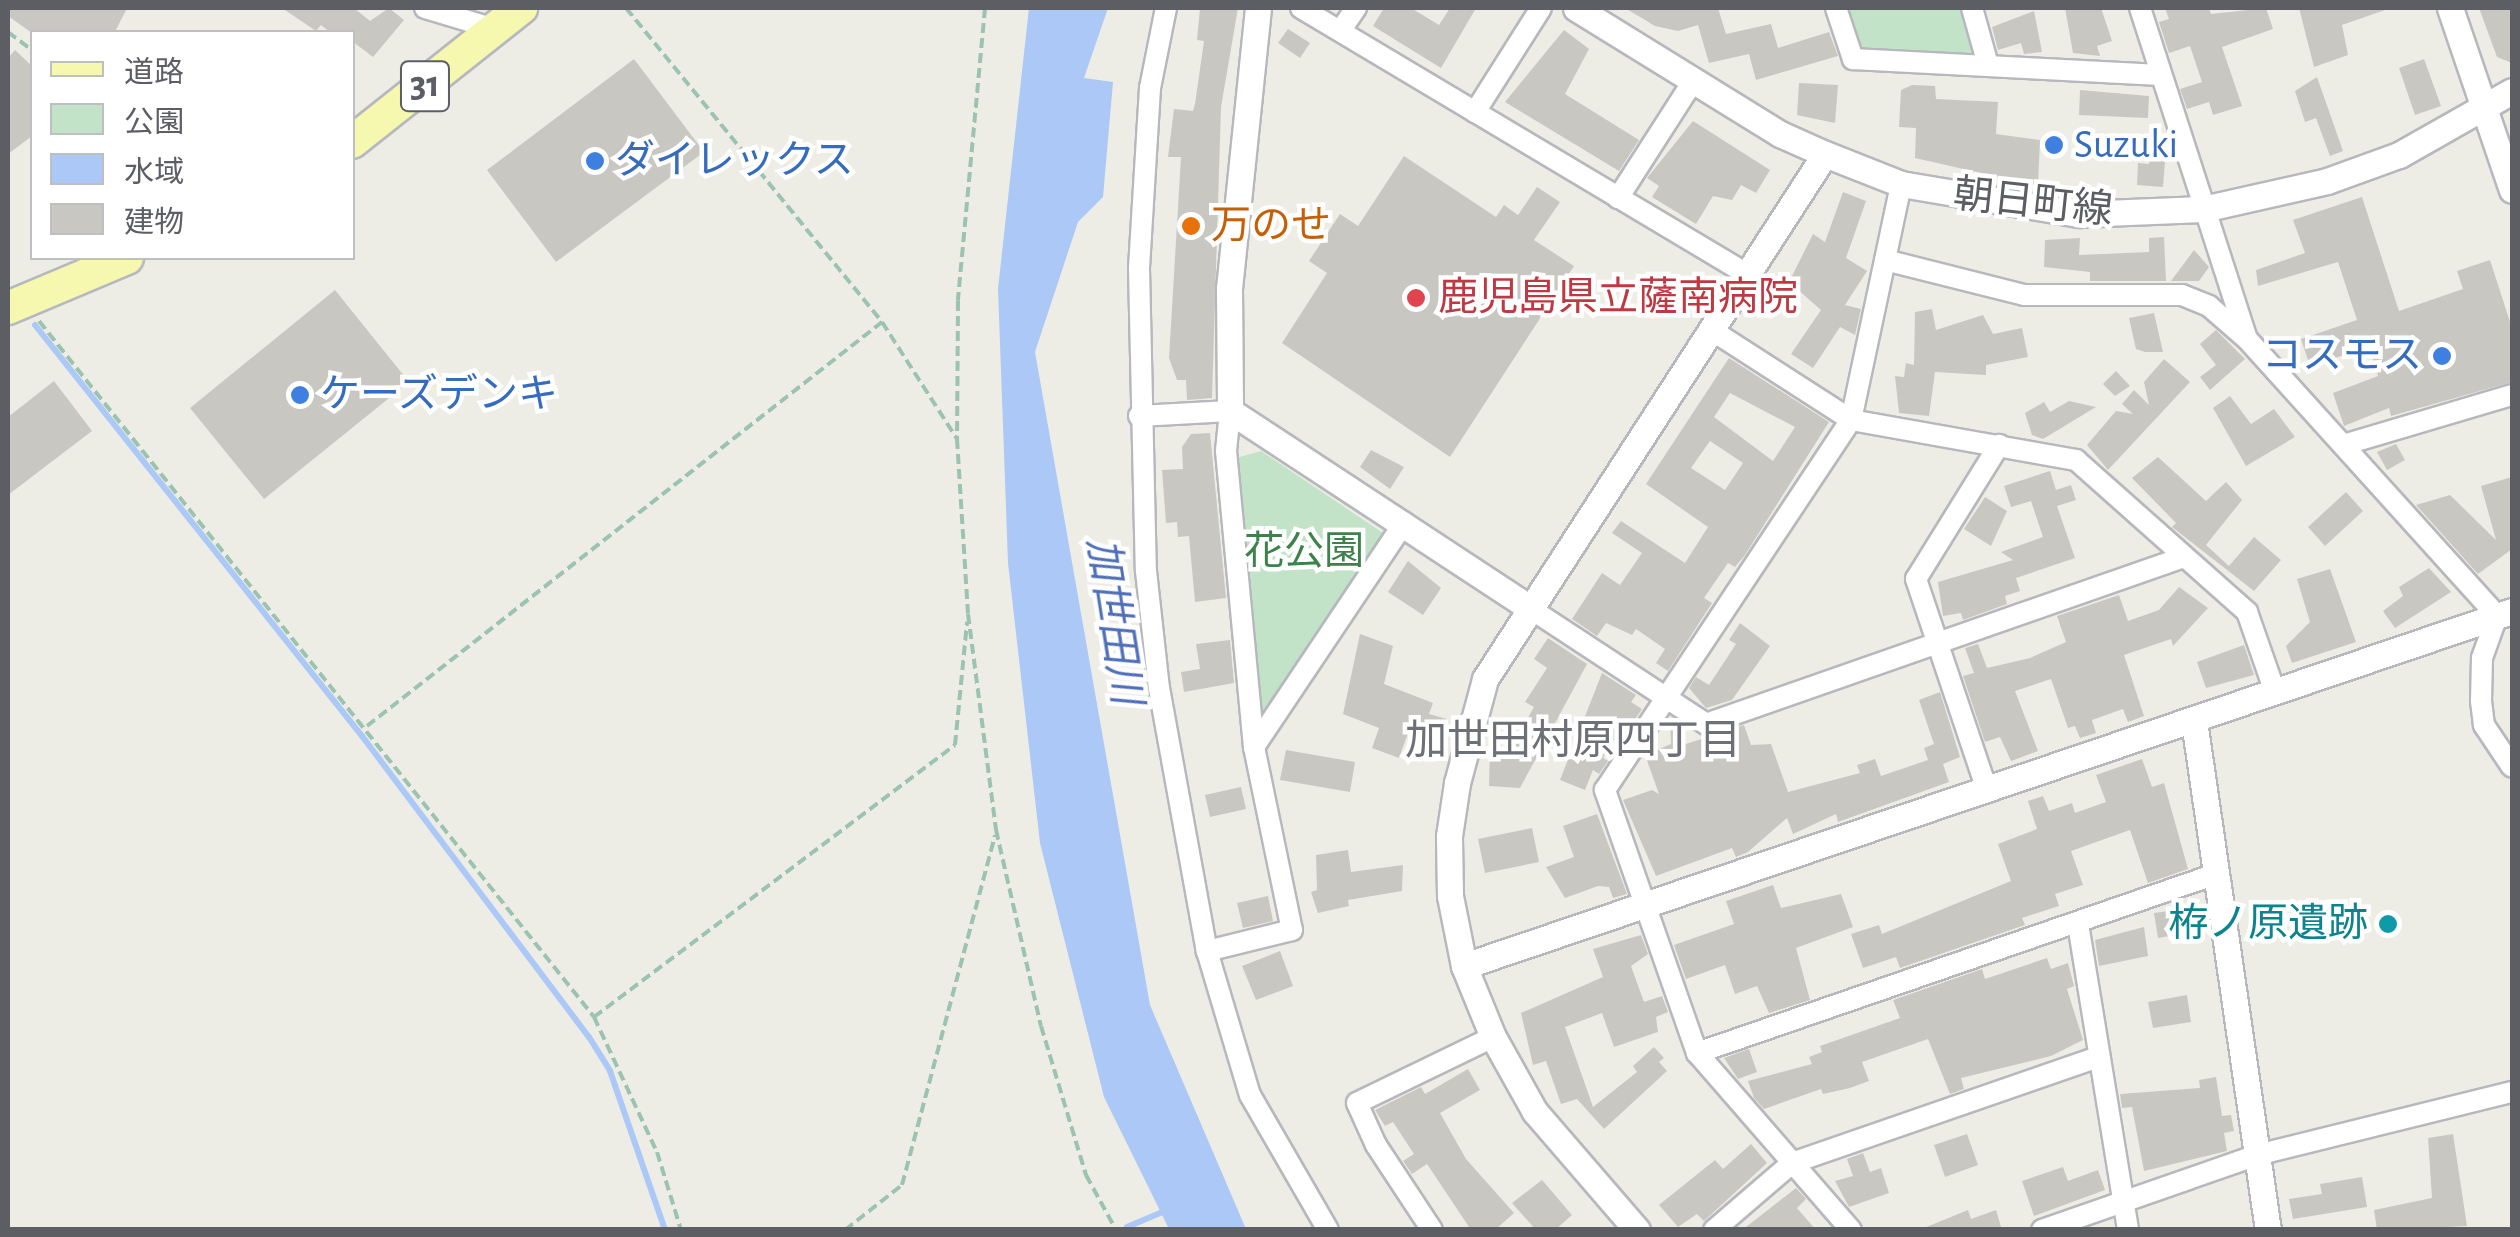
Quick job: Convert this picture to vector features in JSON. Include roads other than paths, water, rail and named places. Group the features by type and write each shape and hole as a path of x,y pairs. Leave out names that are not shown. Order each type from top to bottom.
{"main road":[{"name":"31","path":"355,140 521,8"},
{"path":"15,305 122,260"}],"street":[{"path":"425,8 496,29"},
{"path":"1166,8 1150,88 1139,268 1138,416 1160,688 1207,950 1250,1095 1328,1230"},
{"path":"1207,950 1292,930 1254,747 1226,451 1230,411 1229,288 1258,8"},
{"path":"1301,8 1745,273"},
{"path":"1341,30 1356,8"},
{"path":"1475,112 1541,8"},
{"name":"朝日町線","path":"1576,8 1693,81 1825,154 1901,184 2079,214 2203,209 2326,182 2399,155 2512,91"},
{"path":"1836,8 1853,59 2160,75"},
{"path":"1972,8 1988,65"},
{"path":"2140,8 2247,339"},
{"path":"2450,8 2512,190"},
{"path":"1618,198 1693,81"},
{"path":"1637,1230 1535,1112 1493,1038 1464,966 1450,896 1449,836 1457,782 1485,679 1528,606 1825,154"},
{"path":"1850,1230 1697,1053 1605,790 1851,420 1901,184"},
{"path":"1885,260 2024,294 2182,296 2209,306 2247,339 2505,614"},
{"path":"1710,329 1851,420 2076,460 2247,612 2276,692"},
{"path":"2343,445 2512,395"},
{"path":"1138,416 1230,411 1706,724 2184,557"},
{"path":"1987,790 1916,579 2000,445"},
{"path":"1254,747 1404,523"},
{"path":"1464,966 1647,908 2505,614"},
{"path":"2505,614 2482,658 2481,700 2484,726 2512,767"},
{"path":"2194,721 2213,875 2268,1230"},
{"path":"1697,1053 2213,875"},
{"path":"2078,924 2128,1230"},
{"path":"1432,1230 1376,1146 1357,1103 1493,1038"},
{"path":"1714,1230 1792,1163 2098,1057"},
{"path":"2042,1230 2256,1155 2512,1092"}],"water":[{"path":"1029,8 1108,8 1084,78 1113,82 1103,197 1078,222 1035,352 1150,1005 1246,1229 1169,1229 1104,1097 1040,843 1008,563 998,289"}],"waterway":[{"path":"35,325 362,736 589,1037 610,1071 665,1230"},
{"path":"1127,1227 1167,1210"}],"place":[{"name":"Suzuki","path":"2054,145"},
{"name":"ダイレックス","path":"595,161"},
{"name":"万のせ","path":"1191,226"},
{"name":"鹿児島県立薩南病院","path":"1416,298"},
{"name":"コスモス","path":"2442,356"},
{"name":"ケーズデンキ","path":"300,395"},
{"name":"栫ノ原遺跡","path":"2388,924"}],"district":[{"name":"加世田村原四丁目","path":"1573,741"}],"park label":[{"name":"花公園","path":"1304,552"}],"water label":[{"name":"加世田川","path":"1114,621"}]}
